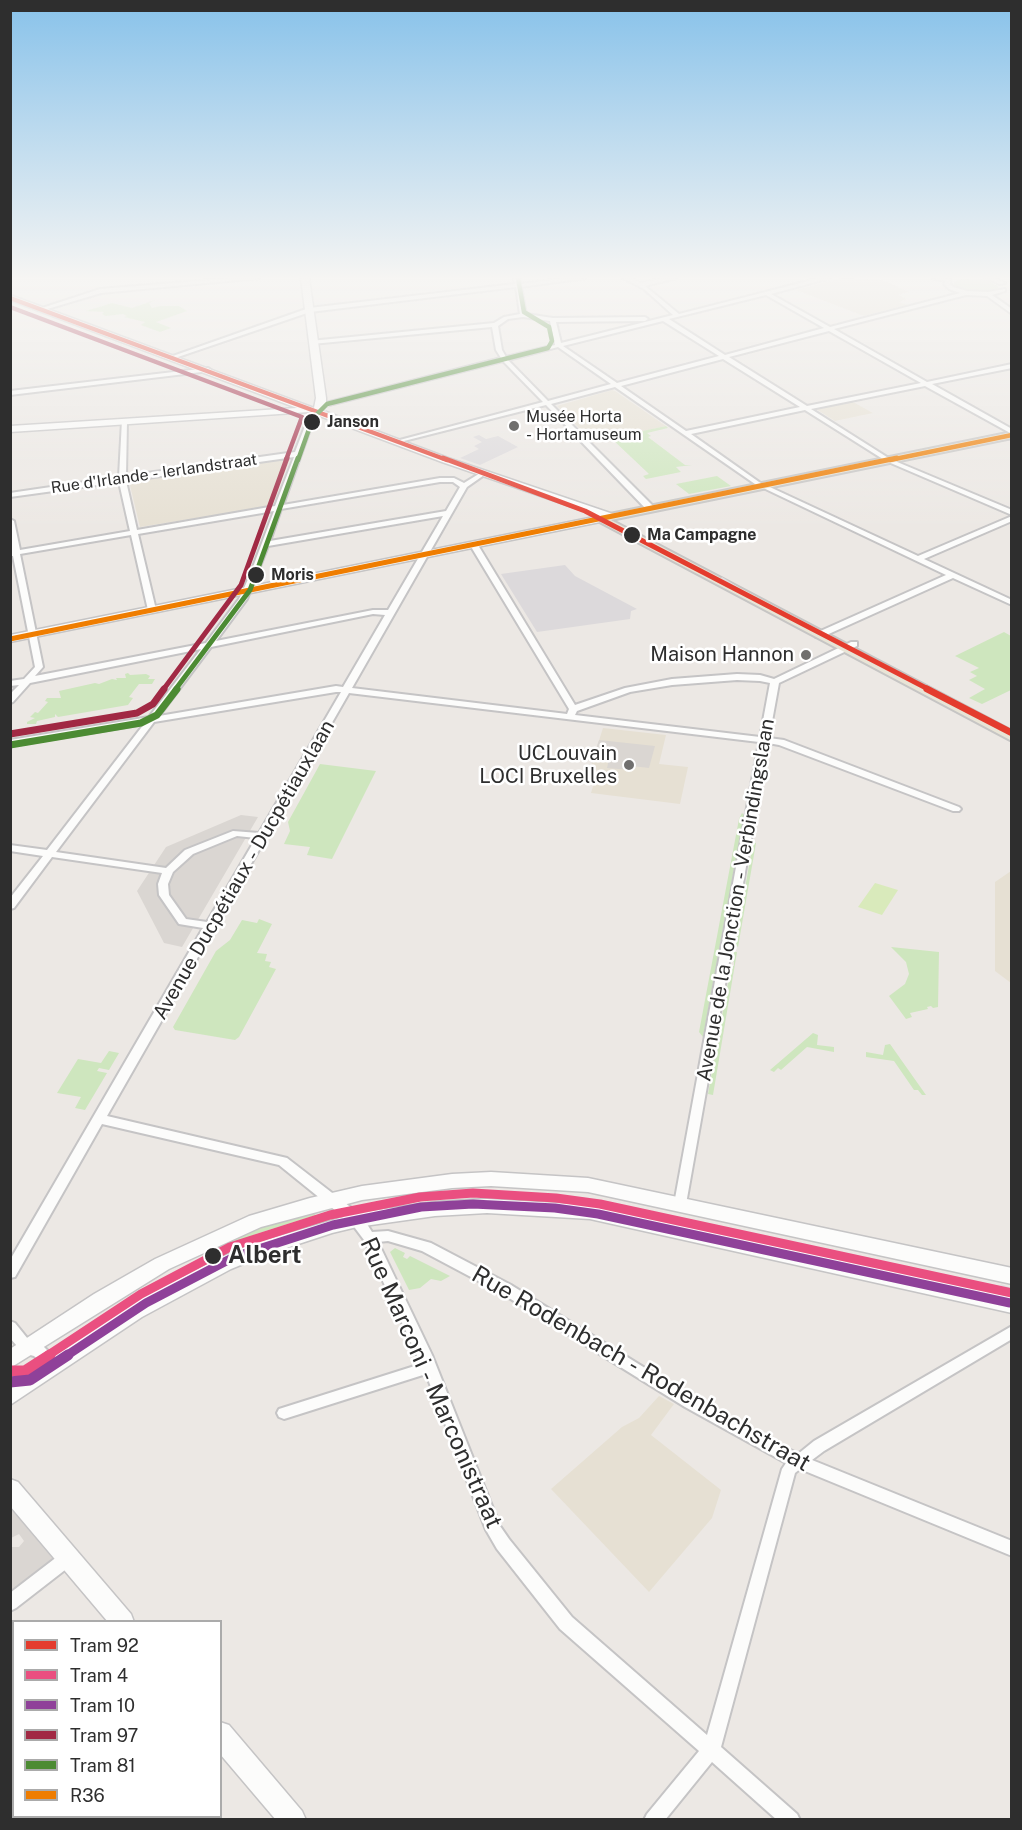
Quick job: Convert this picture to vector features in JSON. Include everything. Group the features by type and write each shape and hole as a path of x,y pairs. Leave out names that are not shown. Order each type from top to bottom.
{"main road":[{"path":"190,363 318,408 606,518 849,646 1011,726"},
{"path":"314,363 318,408"},
{"path":"10,429 318,408"},
{"path":"10,639 1011,434"},
{"path":"849,646 1011,737"},
{"path":"10,1360 100,1300 204,1243 256,1221 334,1199 406,1186 491,1179 588,1185 1011,1276"},
{"path":"10,1396 135,1311 224,1264 288,1239 357,1220 435,1209 487,1206 590,1212 1011,1305"},
{"path":"10,1489 121,1620"},
{"path":"222,1736 293,1820"}],"street":[{"path":"10,906 248,591 298,454 318,408 487,363"},
{"path":"508,363 651,509"},
{"path":"585,363 763,486 1011,603"},
{"path":"400,441 699,363"},
{"path":"734,363 888,460 1011,513"},
{"path":"890,363 1011,434"},
{"path":"685,433 1011,366"},
{"path":"10,393 208,370"},
{"path":"124,422 122,479 152,610"},
{"name":"Rue d'Irlande - Ierlandstraat","path":"10,495 298,454"},
{"name":"Avenue Ducpétiaux - Ducpétiauxlaan","path":"10,1273 101,1119 448,513 464,486 484,472"},
{"path":"14,553 440,480 459,481 464,486"},
{"path":"265,544 448,513"},
{"path":"917,559 1011,518"},
{"path":"10,521 14,553 39,668 10,700"},
{"path":"474,545 572,713"},
{"path":"824,633 953,575"},
{"path":"10,684 374,612 392,614"},
{"path":"572,713 620,693 672,681 737,677 760,678 776,682 849,646"},
{"name":"Avenue de la Jonction - Verbindingslaan","path":"680,1204 763,739 776,682"},
{"path":"10,743 336,689 572,713 781,742 956,809"},
{"path":"212,926 183,922 164,895 163,884 168,871 189,852 236,833 263,836"},
{"path":"10,848 168,871"},
{"name":"Rue Marconi - Marconistraat","path":"101,1119 283,1161 334,1199 357,1220 369,1238 430,1367 494,1530 503,1544 566,1623 791,1820"},
{"name":"Rue Rodenbach - Rodenbachstraat","path":"369,1238 388,1236 408,1240 496,1283 690,1402 797,1461 1011,1549"},
{"path":"10,1327 27,1348 38,1350 54,1366"},
{"path":"653,1820 712,1749 789,1469 797,1461 1011,1332"},
{"path":"285,1413 430,1367"},
{"path":"10,1603 68,1558"}],"shaded area":[{"path":"612,390 666,426 639,432 644,436 594,443 557,406"},
{"path":"853,402 873,413 835,421 816,409"},
{"path":"479,435 486,439 498,436 518,447 480,465 460,458 479,449 474,446 482,442 473,437"},
{"path":"290,459 284,475 281,476 282,481 273,506 140,527 129,481"},
{"path":"565,565 575,576 637,609 631,611 630,619 537,632 501,574"},
{"name":"UCLouvain LOCI Bruxelles","path":"603,728 666,735 659,764 688,767 680,804 591,793 598,770 590,769"},
{"path":"599,740 655,746 649,768 632,766 630,770 607,768 609,759 593,757"},
{"path":"241,815 258,817 182,947 164,943 137,891 166,847"},
{"path":"1011,871 1011,983 995,971 995,882"},
{"path":"659,1396 674,1404 651,1435 721,1490 712,1518 649,1592 551,1489 622,1427 639,1418"},
{"path":"11,1509 53,1559 11,1592 11,1547 19,1547 24,1541 19,1534 11,1538"}],"green space":[{"path":"666,426 668,428 647,433 651,436 648,437 685,465 692,465 676,467 681,472 646,479 643,476 649,474 613,440 643,436 638,432"},
{"name":"Ma Campagne","path":"717,476 731,486 689,494 676,484"},
{"path":"1004,632 1011,636 1011,690 982,704 969,698 985,689 969,680 977,676 970,672 979,668 955,656"},
{"path":"125,674 130,675 146,674 150,676 148,679 155,679 152,684 139,684 129,697 133,698 128,705 58,717 55,714 55,717 37,721 36,724 27,724 35,718 30,717 35,712 38,713 48,702 45,701 47,698 61,698 59,691 99,684 112,679 117,680 116,678 126,678"},
{"path":"320,764 376,771 332,859 307,855 310,847 284,844 290,831 288,822"},
{"path":"742,813 744,815 703,1037 699,1032"},
{"path":"753,843 756,843 738,947 735,944"},
{"path":"875,883 898,890 882,915 858,907"},
{"path":"259,919 272,924 257,953 267,954 265,961 271,962 269,967 276,969 239,1037 235,1040 175,1030 173,1027 216,951 230,940 242,920 257,923"},
{"path":"891,947 939,952 938,1007 931,1006 927,1007 928,1009 910,1013 912,1017 906,1019 889,996 905,984 909,974 906,962"},
{"path":"734,952 737,952 713,1095 708,1094 731,966 734,966 732,961"},
{"path":"813,1033 818,1035 817,1045 834,1047 834,1052 807,1047 781,1070 778,1068 774,1072 770,1070"},
{"path":"890,1044 926,1095 914,1090 894,1061 866,1057 866,1052 883,1055 885,1045"},
{"path":"109,1051 119,1053 109,1070 99,1068 97,1071 107,1073 85,1110 75,1108 81,1097 57,1093 78,1059 101,1063"},
{"path":"311,1210 316,1215 256,1234 226,1248 221,1242"},
{"path":"395,1248 405,1253 403,1257 407,1259 410,1256 450,1276 441,1281 431,1279 420,1288 409,1290 390,1252"}],"tram line":[{"name":"97","path":"10,734 137,713 153,704 241,585 302,417 160,363"},
{"name":"92","path":"187,363 585,511 1012,733"},
{"name":"81","path":"10,745 141,723 157,715 250,590 313,418 327,404 339,400 486,363"},
{"path":"332,416 325,411 326,407 343,399"},
{"path":"722,578 744,592"},
{"name":"4","path":"10,1371 25,1371 141,1294 230,1247 330,1215 420,1197 473,1193 556,1198 600,1204 1012,1293"},
{"name":"10","path":"10,1382 30,1380 146,1303 234,1257 333,1225 421,1207 473,1204 555,1208 598,1214 1010,1303"},
{"path":"1001,1285 1012,1289"}],"transit line":[{"name":"R36","path":"10,639 1012,435"}],"place":[{"name":"Janson","path":"312,422"},
{"name":"Musée Horta - Hortamuseum","path":"514,426"},
{"name":"Ma Campagne","path":"632,535"},
{"name":"Moris","path":"256,575"},
{"name":"Maison Hannon","path":"806,655"},
{"name":"UCLouvain LOCI Bruxelles","path":"629,765"},
{"name":"Albert","path":"213,1256"}]}
